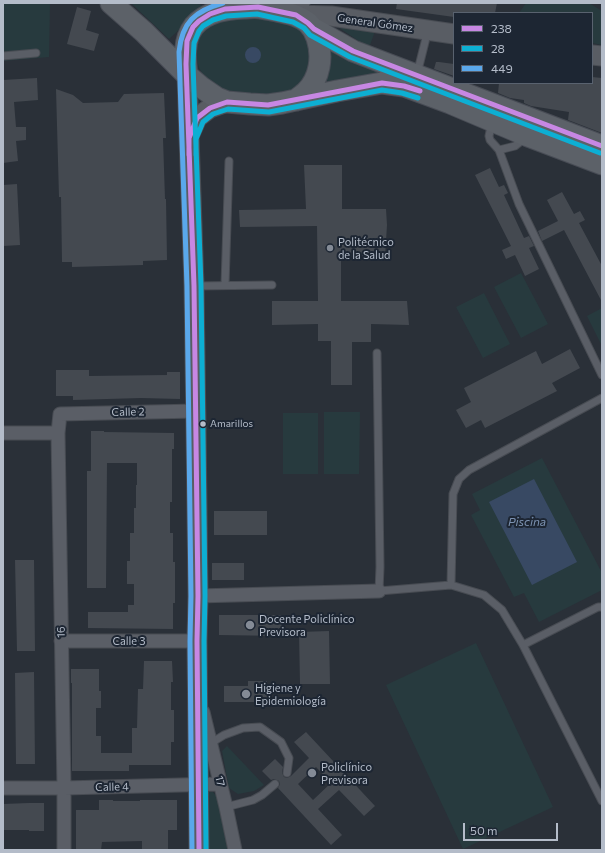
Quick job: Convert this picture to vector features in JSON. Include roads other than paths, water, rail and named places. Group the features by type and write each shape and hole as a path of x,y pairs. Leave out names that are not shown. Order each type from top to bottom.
{"main road":[{"path":"112,3 144,32 187,75 201,87 227,102 268,105 368,85 382,83 394,84 410,88 450,103 528,136 602,164"},
{"path":"164,52 199,21 210,14 225,9 250,5 298,9 314,29 353,51 602,146"},
{"name":"General Gómez","path":"298,9 331,16 453,34"},
{"path":"193,27 187,41 186,64 194,286 198,596 199,850"},
{"path":"296,100 306,92 312,84 318,71 320,58 319,44 314,29"},
{"path":"189,138 197,118 210,108 227,102"}],"street":[{"name":"Calle 2","path":"60,414 196,411"},
{"name":"16","path":"60,414 58,432 64,850"},
{"path":"3,433 58,432"},
{"path":"198,596 379,591"},
{"name":"Calle 3","path":"61,641 197,641"},
{"name":"17","path":"198,689 235,850"},
{"name":"Calle 4","path":"3,788 220,784"}],"lane":[{"path":"417,75 428,30"},
{"path":"3,56 36,53"},
{"path":"492,120 489,136 490,140 499,150 519,204 602,375"},
{"path":"499,150 515,146 528,136"},
{"path":"225,285 229,161"},
{"path":"194,286 272,284"},
{"path":"377,353 380,567 379,591 451,585 484,595 502,610 523,645 602,801"},
{"path":"451,585 453,494 459,480 470,470 602,398"},
{"path":"523,645 602,607"},
{"path":"211,743 224,735 243,728 260,727 281,742 290,758 288,772"},
{"path":"226,807 253,800 262,795 275,784"}],"water":[{"path":"250,47 256,47 261,52 259,61 256,63 250,63 245,58 245,52"},
{"name":"Piscina","path":"534,479 577,562 532,585 489,502"}],"place":[{"name":"Politécnico de la Salud","path":"330,248"},
{"name":"Amarillos","path":"203,424"},
{"name":"Docente Policlínico Previsora","path":"250,625"},
{"name":"Higiene y Epidemiología","path":"246,694"},
{"name":"Policlínico Previsora","path":"312,773"}]}
